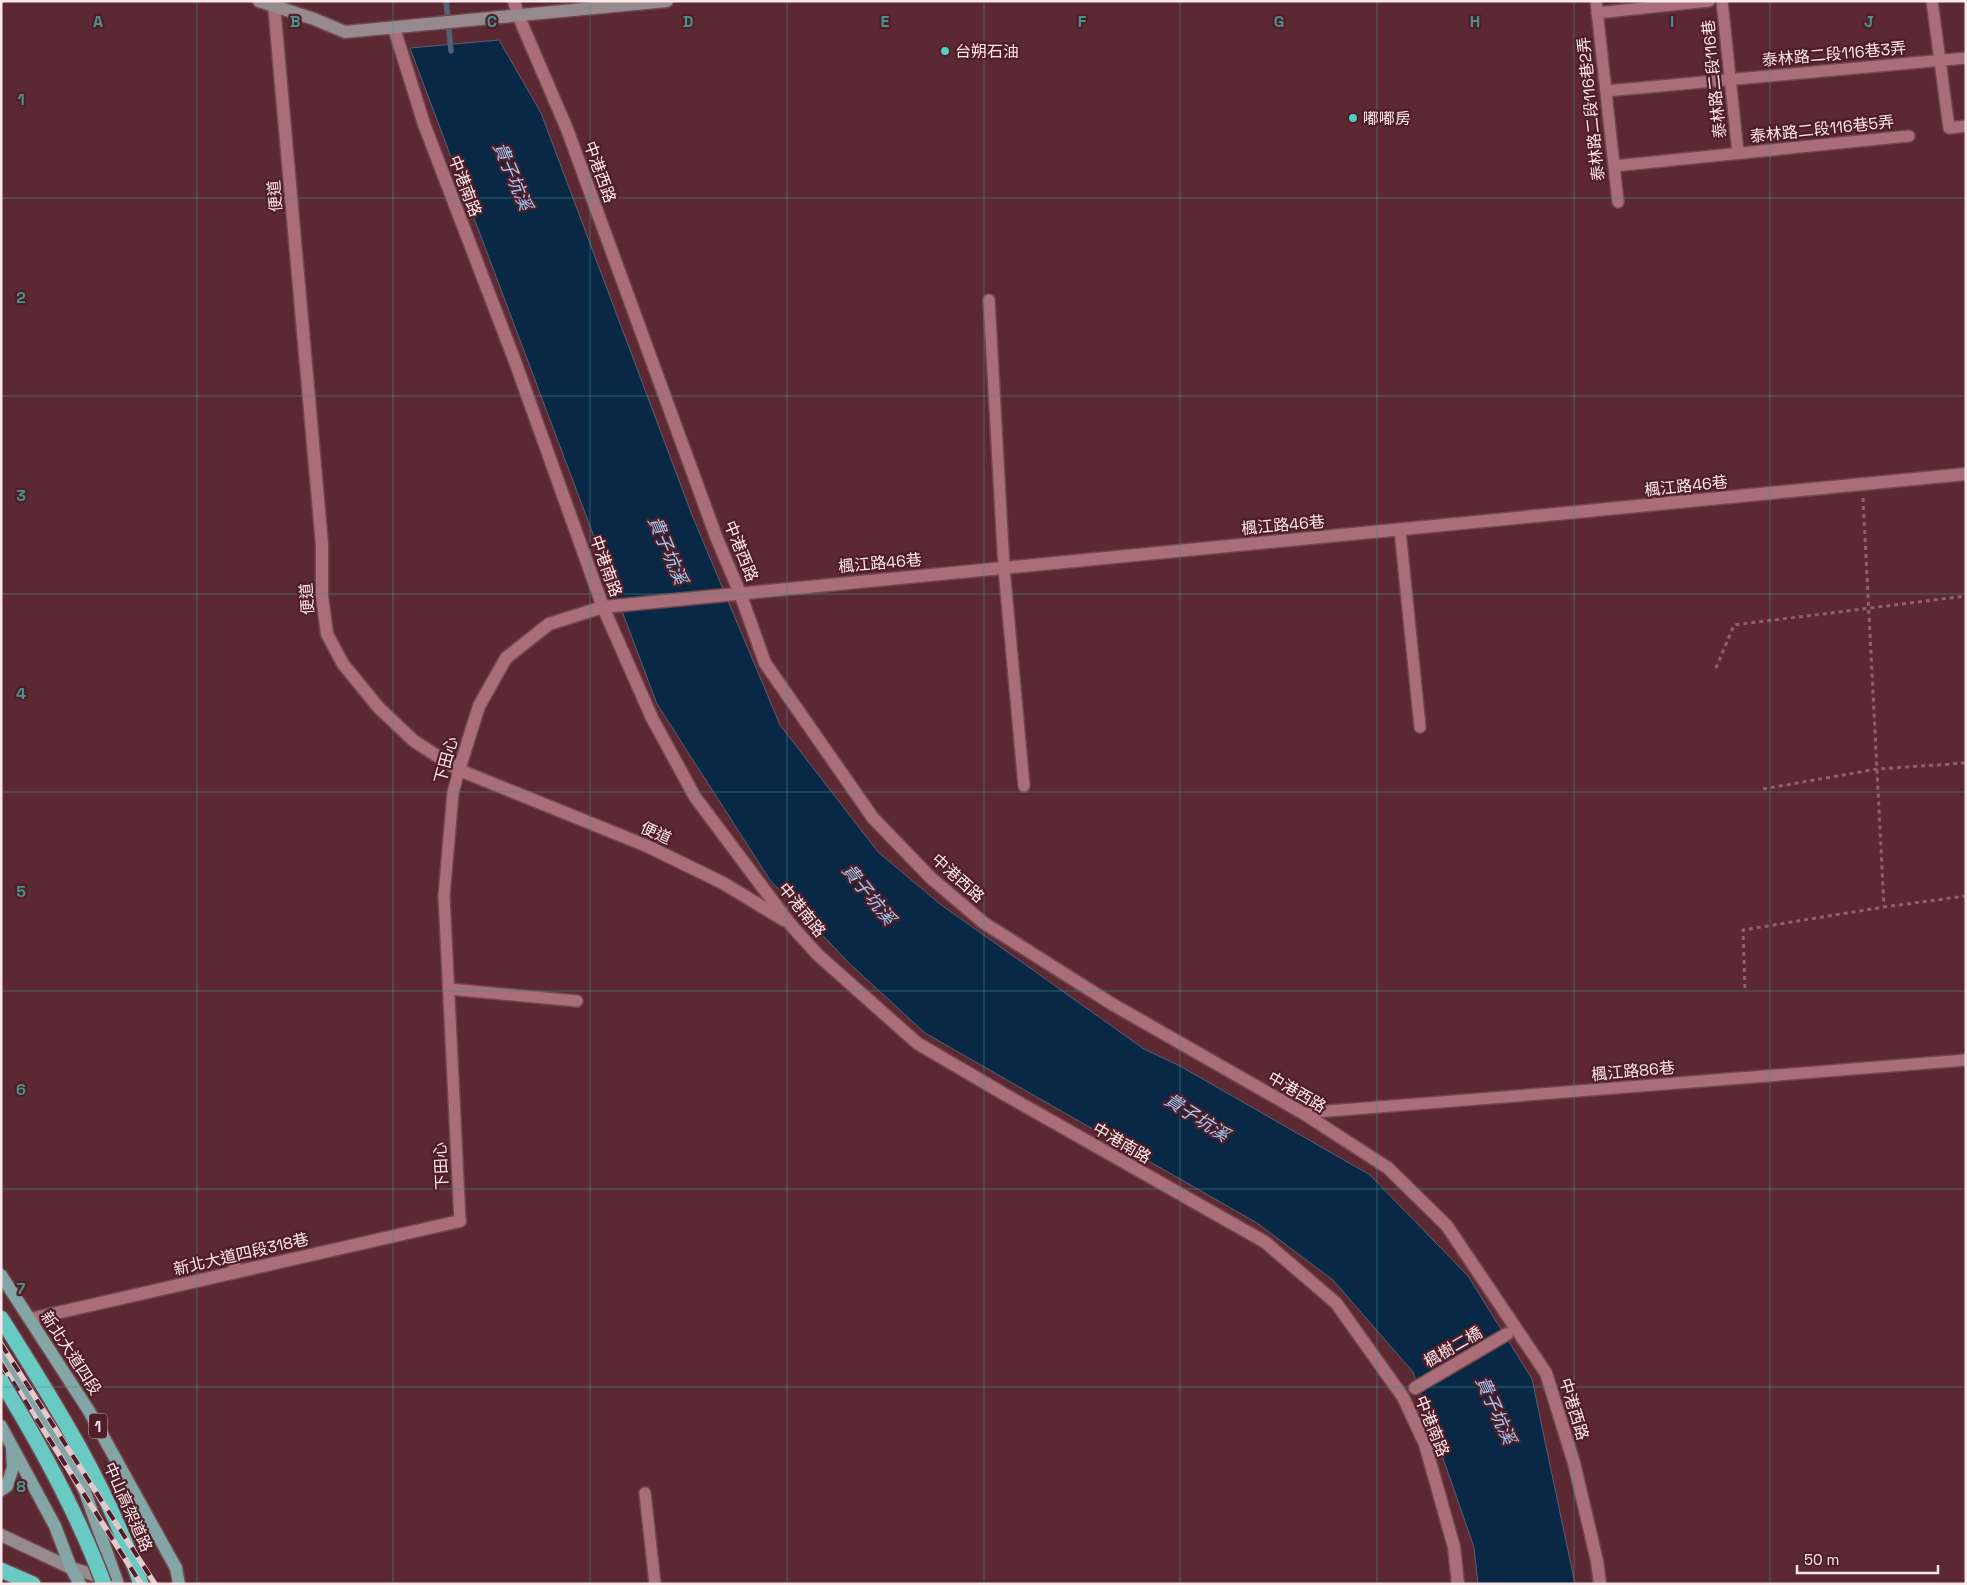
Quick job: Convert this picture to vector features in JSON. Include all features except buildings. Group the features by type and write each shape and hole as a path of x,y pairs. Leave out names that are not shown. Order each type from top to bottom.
{"highway":[{"name":"中山高架道路","path":"1,1318 94,1471 128,1548 141,1584"},
{"path":"1,1381 60,1483 88,1542 116,1584"},
{"path":"1,1570 32,1584"}],"main road":[{"path":"259,1 314,18 345,32 667,1"},
{"name":"新北大道四段","path":"1,1276 89,1411 176,1568 180,1584"},
{"path":"1,1352 71,1463 85,1492 116,1584"},
{"path":"1,1426 55,1526 71,1568 80,1584"},
{"path":"1,1490 7,1486 13,1467 12,1446"},
{"path":"1,1535 71,1568 116,1584"}],"street":[{"name":"中港西路","path":"514,1 518,15 568,130 717,539 734,594 766,663 873,818 931,878 984,923 1104,999 1303,1113 1388,1168 1447,1226 1513,1332 1546,1373 1574,1463 1597,1561 1600,1584"},
{"name":"便道","path":"274,5 322,545 322,596 327,634 343,664 380,708 414,741 459,770 647,846 723,882 790,924"},
{"name":"中港南路","path":"400,27 424,124 652,718 695,798 790,924 818,955 917,1043 1265,1242 1336,1304 1403,1397 1425,1444 1454,1547 1458,1584"},
{"name":"楓江路46巷","path":"609,606 1966,474"},
{"name":"下田心","path":"459,770 479,706 506,658 549,624 609,606"},
{"name":"新北大道四段318巷","path":"30,1319 460,1221"},
{"path":"234,1258 235,1272"},
{"name":"楓樹二橋","path":"1415,1388 1513,1332"}],"lane":[{"name":"泰林路二段116巷2弄","path":"1618,202 1596,7 1709,1"},
{"name":"泰林路二段116巷","path":"1722,1 1738,153"},
{"path":"1932,1 1949,128 1966,126"},
{"name":"泰林路二段116巷3弄","path":"1606,91 1966,58"},
{"name":"泰林路二段116巷5弄","path":"1614,166 1909,136"},
{"path":"989,300 1004,568 1024,786"},
{"path":"1400,530 1420,728"},
{"name":"下田心","path":"459,770 453,793 444,896 460,1221"},
{"path":"449,989 577,1001"},
{"name":"楓江路86巷","path":"1303,1113 1966,1060"},
{"path":"1403,1397 1415,1388"},
{"path":"645,1493 655,1584"}],"path":[{"path":"1862,484 1884,906"},
{"path":"1716,668 1734,625 1966,596"},
{"path":"1763,789 1877,769 1966,763"},
{"path":"1745,988 1743,930 1884,906 1966,896"}],"water":[{"path":"499,40 541,113 692,515 780,725 878,852 940,904 1144,1049 1180,1066 1370,1175 1468,1276 1532,1379 1575,1584 1478,1584 1474,1547 1413,1372 1333,1280 1257,1223 925,1033 850,964 770,880 657,704 410,48"}],"waterway":[{"name":"貴子坑溪","path":"446,1 451,51"}],"railway":[{"path":"1,1344 155,1584"},
{"path":"1,1363 141,1584"}],"place":[{"name":"台朔石油","path":"945,51"},
{"name":"嘟嘟房","path":"1353,118"}]}
